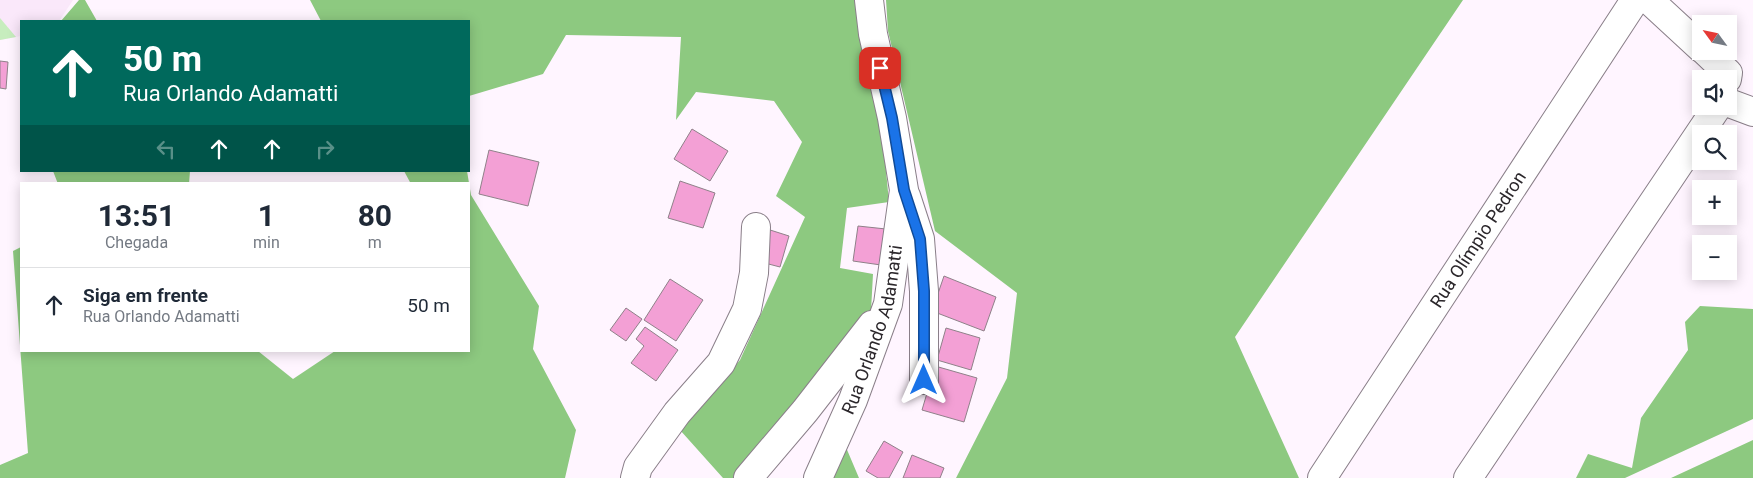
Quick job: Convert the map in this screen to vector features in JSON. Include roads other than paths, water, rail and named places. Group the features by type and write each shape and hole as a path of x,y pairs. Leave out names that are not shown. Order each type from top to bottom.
{"street":[{"name":"Rua Orlando Adamatti","path":"818,478 853,400 888,304 904,190 892,118 872,34 869,0"},
{"name":"Rua Olímpio Pedron","path":"1322,478 1635,0"},
{"path":"1649,0 1692,40"},
{"path":"1714,60 1725,70"},
{"path":"1737,106 1753,112"},
{"path":"1468,478 1712,115"},
{"path":"904,190 920,239 924,291 924,380"},
{"path":"636,478 638,467 677,413 720,363 748,309 754,273 756,227"},
{"path":"748,478 805,411 888,304"}]}
